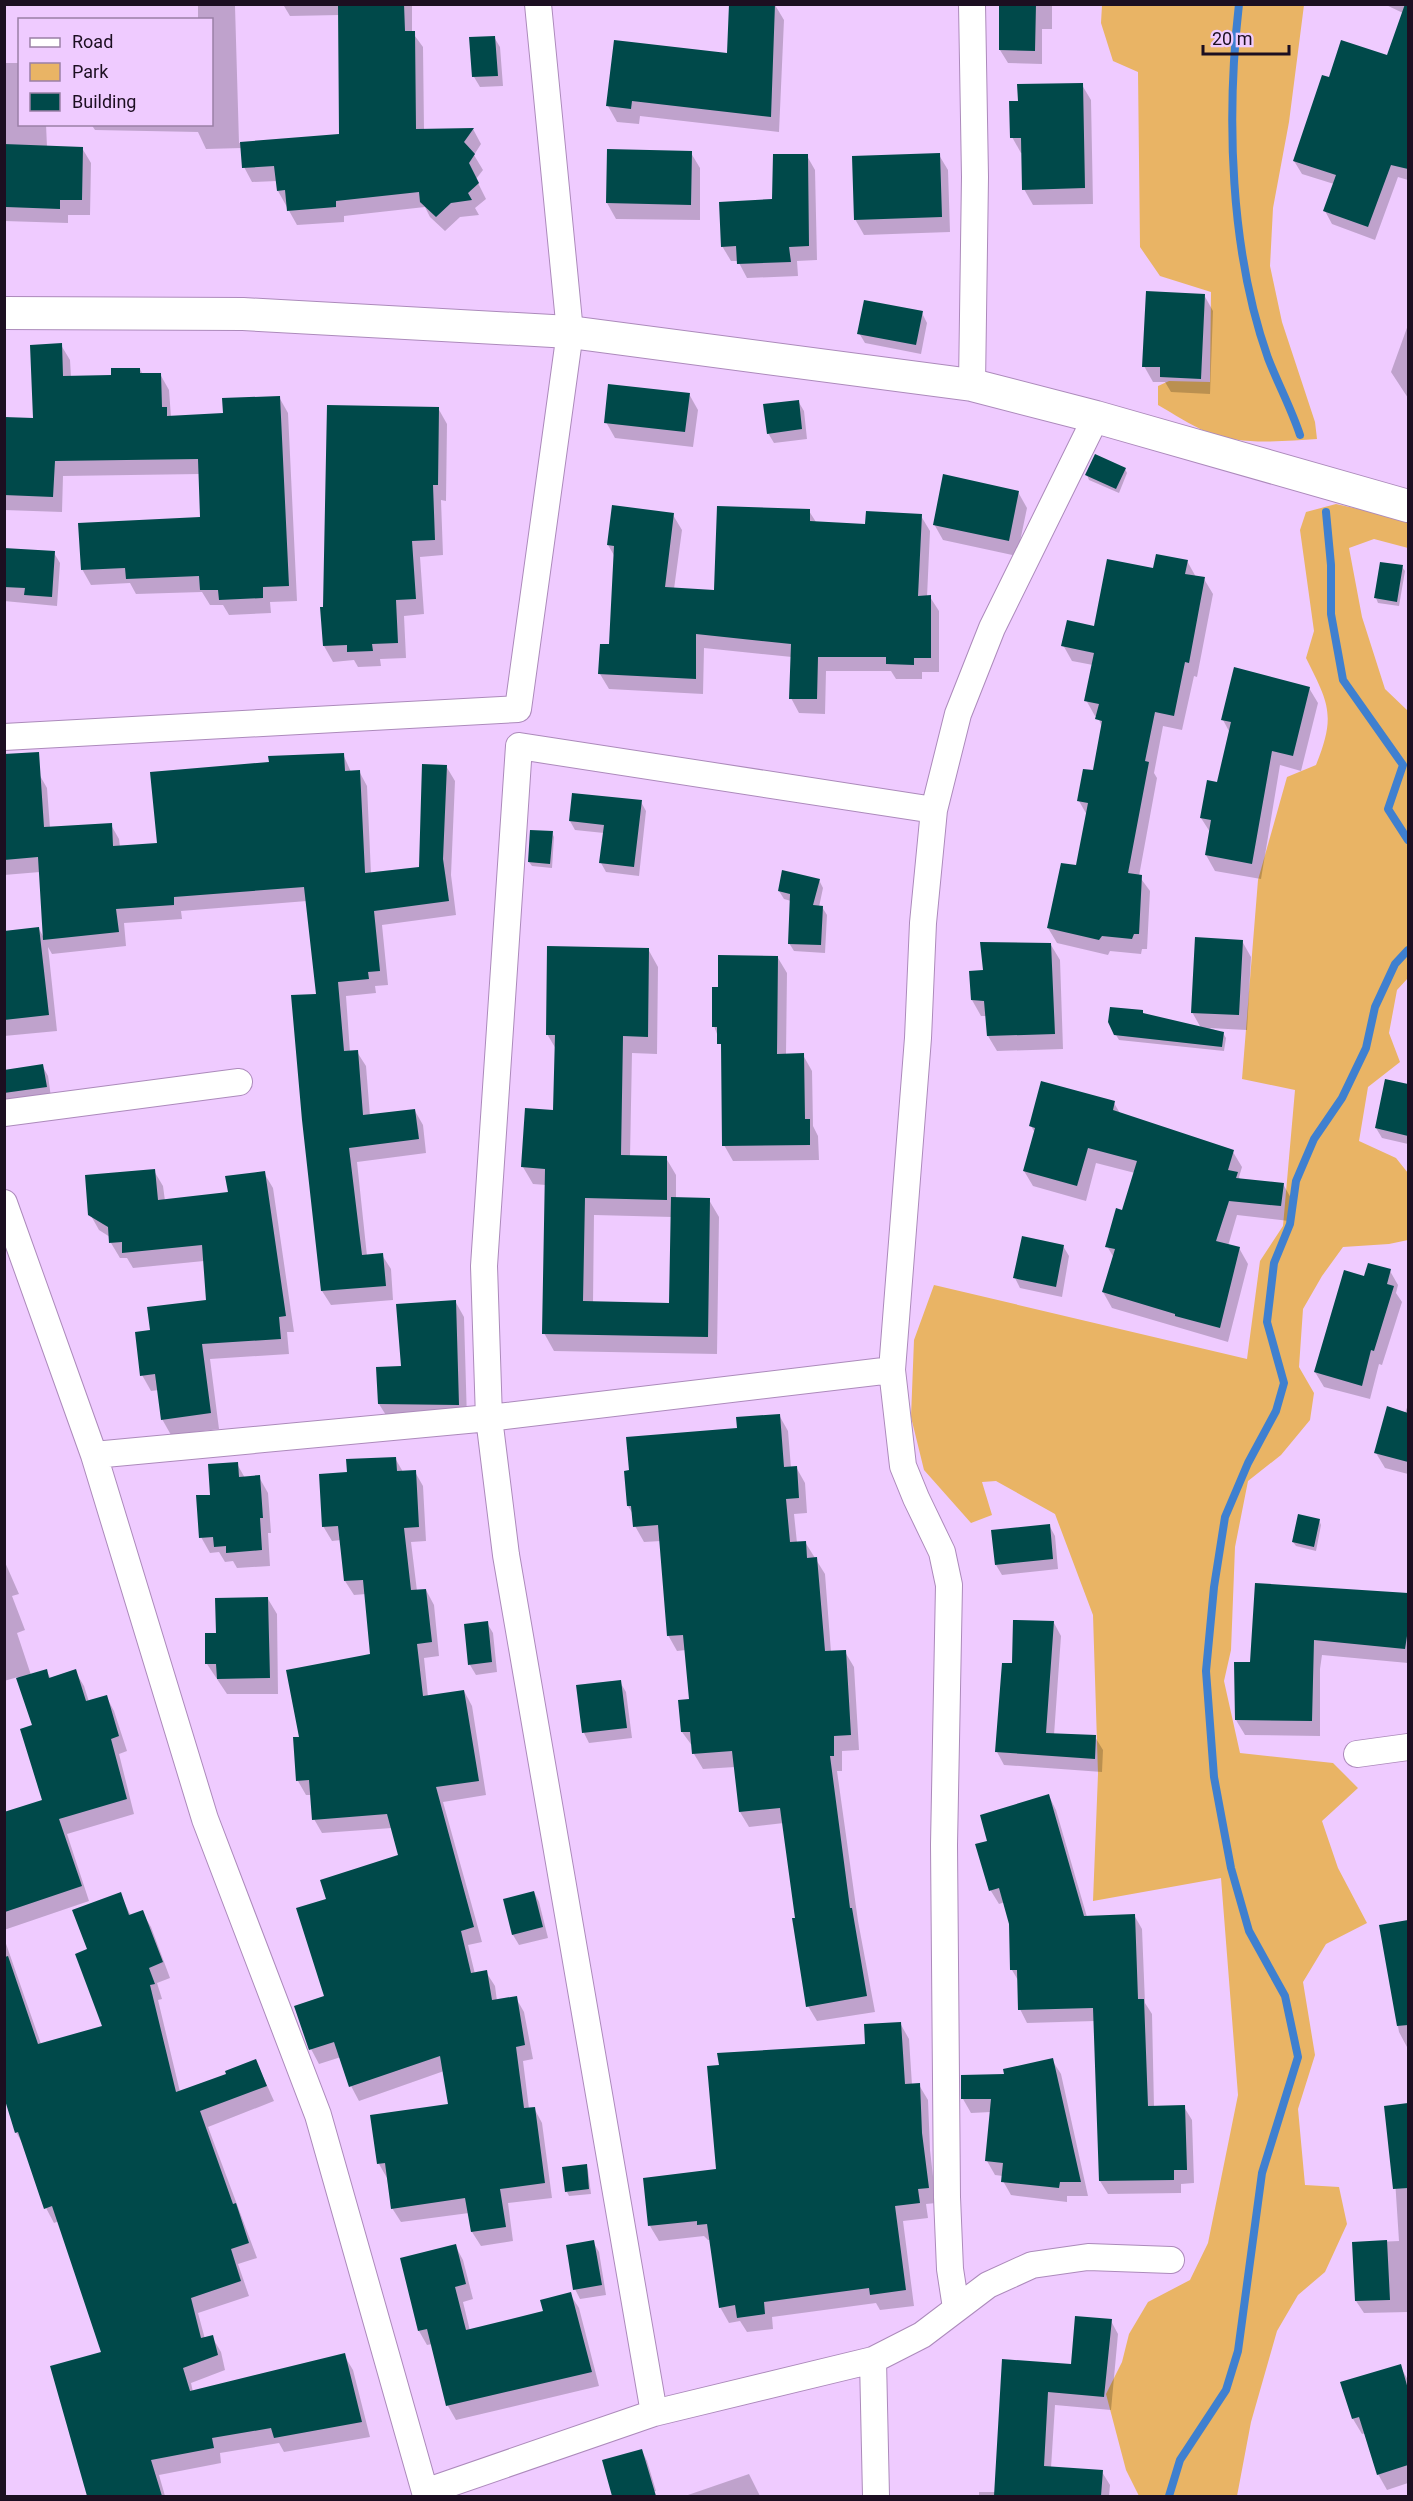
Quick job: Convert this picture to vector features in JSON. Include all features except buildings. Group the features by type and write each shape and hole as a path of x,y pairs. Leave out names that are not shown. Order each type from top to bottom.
{"street":[{"path":"538,4 570,332 518,709 519,746 484,1266 489,1418 506,1555 654,2413"},
{"path":"972,4 975,177 972,386"},
{"path":"4,313 243,315 570,332 972,386 1096,417 1408,506"},
{"path":"956,2308 950,2269 948,2209 944,1845 949,1585 942,1552 903,1466 892,1370 918,1038 922,923 934,810 958,714 992,628 1096,417"},
{"path":"4,737 518,709"},
{"path":"519,746 934,810"},
{"path":"4,1113 239,1082"},
{"path":"4,1203 94,1455 205,1819 318,2115 417,2494 654,2413 873,2360 922,2335 988,2285 1032,2265 1088,2257 1171,2260"},
{"path":"94,1455 489,1418 892,1370"},
{"path":"1357,1754 1408,1747"},
{"path":"873,2360 876,2496"}],"green space":[{"path":"1102,5 1304,5 1289,122 1273,208 1270,266 1282,322 1315,422 1317,439 1262,442 1234,439 1207,432 1158,405 1158,386 1169,381 1210,382 1211,292 1160,276 1140,247 1138,72 1113,61 1101,23"},
{"path":"1336,504 1408,520 1408,548 1374,539 1349,548 1362,617 1385,689 1408,711 1408,978 1397,990 1389,1033 1400,1062 1368,1087 1359,1141 1396,1158 1408,1173 1408,1240 1389,1244 1343,1247 1322,1276 1303,1309 1299,1367 1314,1393 1310,1420 1281,1455 1248,1481 1235,1547 1231,1650 1224,1681 1240,1753 1333,1763 1358,1788 1322,1821 1338,1868 1367,1923 1326,1944 1303,1982 1315,2055 1298,2109 1305,2185 1339,2187 1347,2224 1325,2272 1298,2295 1277,2331 1251,2422 1237,2496 1139,2496 1126,2470 1106,2394 1122,2362 1129,2334 1148,2302 1190,2280 1208,2243 1238,2095 1221,1878 1093,1901 1098,1774 1093,1615 1055,1514 996,1481 982,1482 992,1515 971,1523 924,1470 911,1417 914,1340 934,1285 1247,1359 1260,1261 1283,1226 1295,1090 1242,1079 1258,880 1287,777 1316,765 1326,734 1328,721 1325,699 1306,658 1314,631 1300,530 1306,512"}],"waterway":[{"path":"1239,4 1232,137 1239,229 1255,317 1268,358 1300,435"},
{"path":"1326,512 1331,565 1331,614 1343,680 1403,765 1388,809 1408,840"},
{"path":"1169,2496 1180,2460 1226,2390 1238,2351 1262,2173 1298,2057 1285,1996 1249,1931 1231,1868 1214,1777 1206,1671 1214,1587 1225,1517 1248,1463 1276,1411 1284,1383 1267,1322 1274,1263 1290,1224 1296,1181 1314,1139 1342,1098 1366,1048 1375,1007 1395,964 1408,950"}]}
